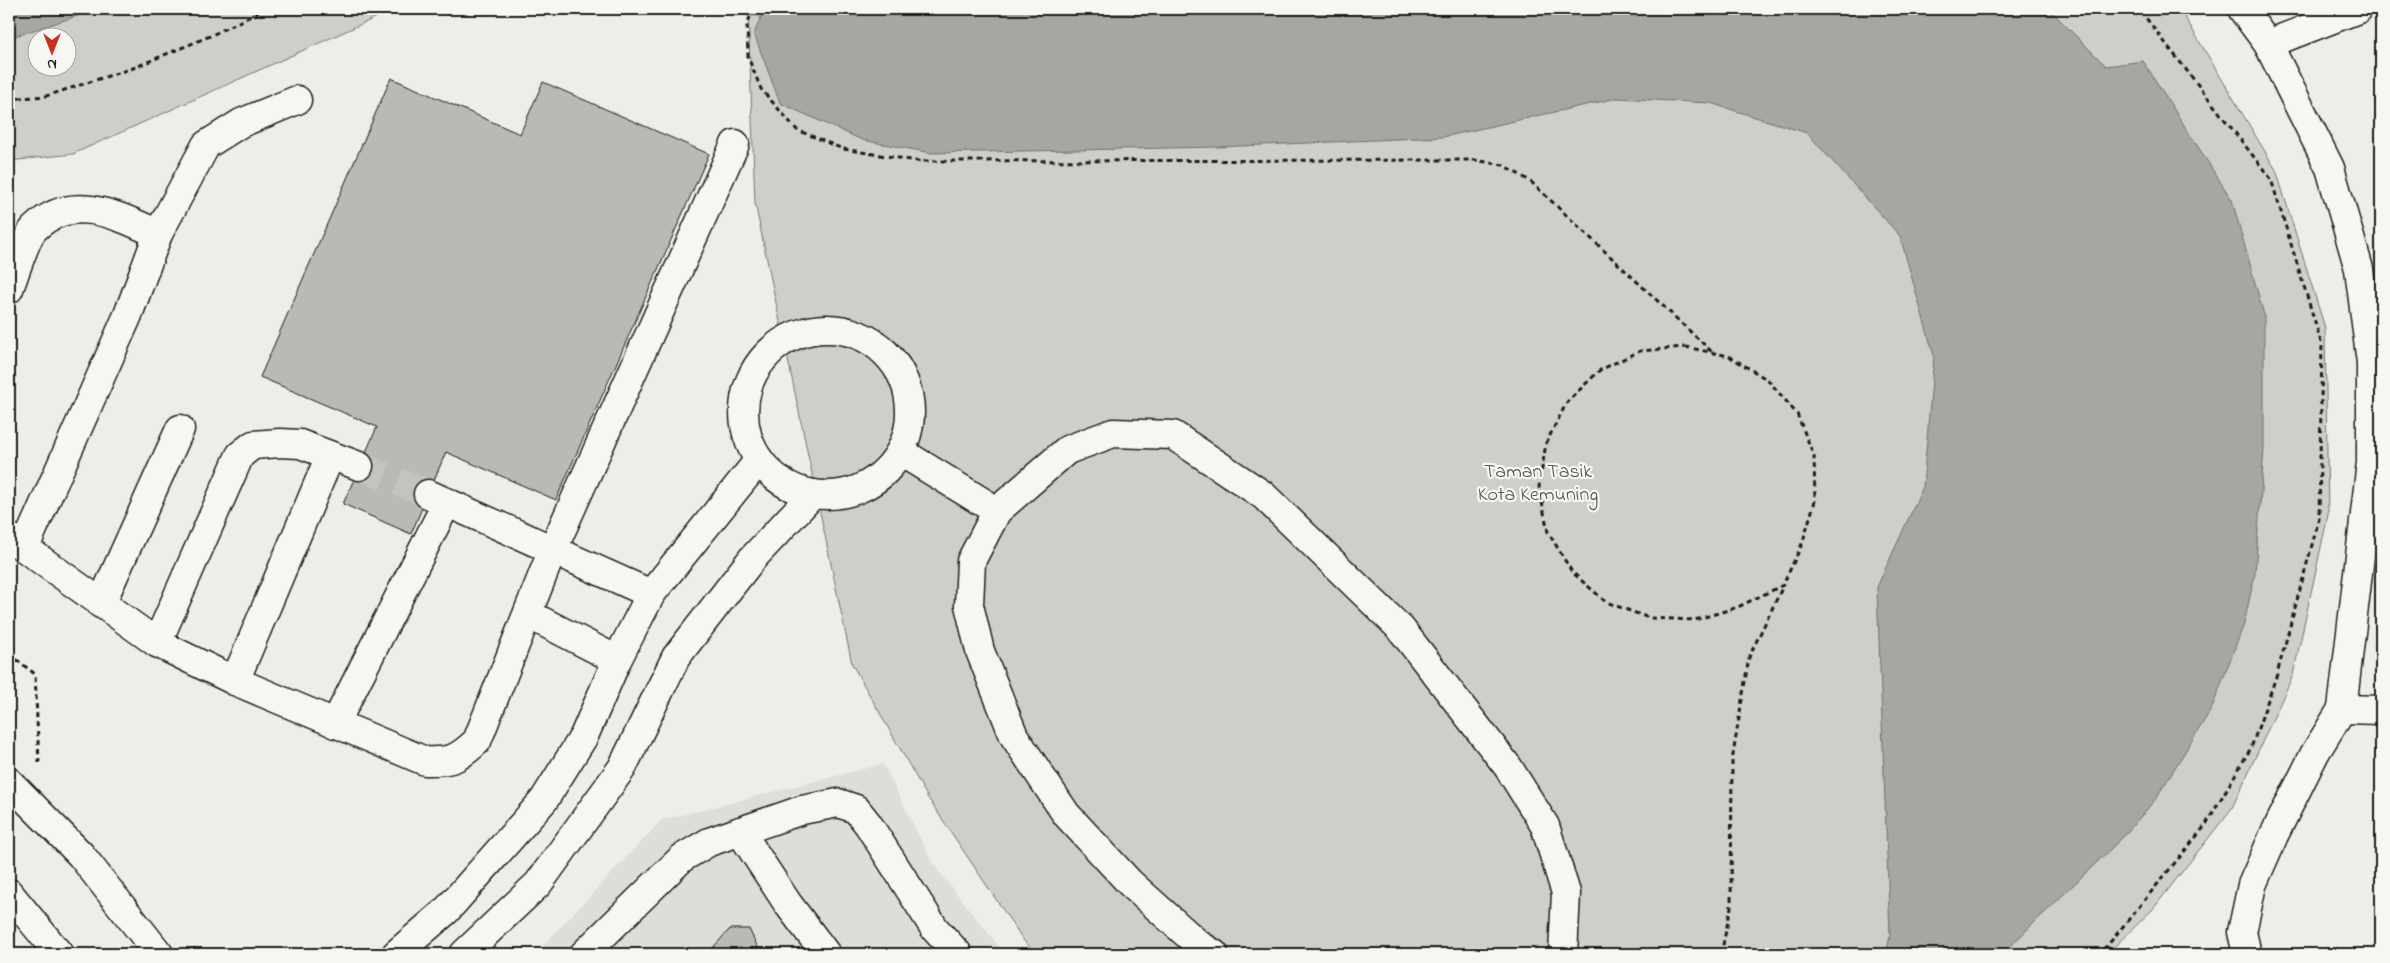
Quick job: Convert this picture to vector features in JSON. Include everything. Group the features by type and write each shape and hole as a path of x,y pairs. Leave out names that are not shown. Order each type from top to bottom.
{"street":[{"path":"2242,9 2268,44 2330,168 2359,269 2376,363 2371,462 2342,709 2315,753 2274,835 2252,885 2242,932 2247,954"},
{"path":"2268,44 2358,9"},
{"path":"297,100 240,122 206,145 158,234 128,315 17,542 100,604 157,643 235,681 425,761 448,762 464,754 477,741 553,549 735,144"},
{"path":"9,289 33,230 58,212 78,209 113,213 158,234"},
{"path":"826,330 854,333 872,342 888,356 901,372 908,391 911,412 908,432 901,452 888,469 872,482 860,488 833,495 813,494 782,482 759,460 749,442 744,421 744,401 760,363 792,336 826,330"},
{"path":"100,604 180,429"},
{"path":"1214,954 1198,944 1130,883 1066,814 1014,736 980,651 969,605 971,561 997,512 1067,450 1113,433 1173,435 1263,495 1401,629 1508,767 1545,826 1566,893 1563,954"},
{"path":"157,643 240,455 253,445 280,442 300,444 359,466"},
{"path":"901,452 997,512"},
{"path":"235,681 330,456"},
{"path":"396,954 446,911 544,800 584,736 617,660 651,594 759,460"},
{"path":"464,954 538,884 622,768 676,657 752,559 813,494"},
{"path":"335,724 438,498 651,594"},
{"path":"528,614 617,660"},
{"path":"2342,709 2381,710"},
{"path":"9,782 81,855 159,954"},
{"path":"584,954 682,858 709,842 740,831 802,810 838,803 856,809 868,824 935,928 958,954"},
{"path":"740,831 788,904 826,954"},
{"path":"9,893 59,954"}],"path":[{"path":"9,99 46,96 133,68 210,36 265,9"},
{"path":"754,9 747,24 748,57 761,89 797,130 843,149 917,161 1475,160 1504,165 1530,181 1712,352"},
{"path":"2096,954 2107,946 2205,826 2252,748 2277,674 2319,519 2322,345 2271,179 2139,9"},
{"path":"1721,954 1731,908 1732,761 1749,657 1783,585 1802,544 1815,501 1814,456 1797,414 1768,380 1730,356 1712,352 1685,347 1640,351 1600,370 1567,402 1546,442 1539,487 1548,532 1572,572 1606,602 1649,618 1695,620 1738,607 1783,585"},
{"path":"9,654 35,674 40,766"},
{"path":"192,947 198,954"}],"shaded area":[{"path":"9,9 99,9 40,28 28,28 28,32 9,38"},
{"path":"764,9 2052,9 2053,13 2106,66 2143,61 2232,200 2264,315 2264,449 2255,573 2244,624 2212,708 2155,800 2122,838 2004,952 2000,954 1886,954 1890,936 1877,587 1923,487 1934,356 1900,236 1807,133 1710,103 1617,98 1443,137 1218,147 931,153 862,140 780,103 754,34"},
{"path":"883,764 933,864 1005,954 535,954 662,820"}],"green space":[{"path":"9,9 380,9 377,17 73,154 9,161"},
{"name":"Taman Tasik Kota Kemuning","path":"748,9 2180,9 2276,170 2325,328 2328,515 2293,675 2232,808 2153,909 2107,954 1037,954 1024,941 928,798 852,664 755,203"}],"building":[{"path":"391,78 520,134 543,82 709,154 556,500 446,452 411,534 343,504 377,427 260,377"},
{"path":"730,929 749,929 761,954 707,954"}],"tunnel":[{"path":"359,466 428,494"}]}
